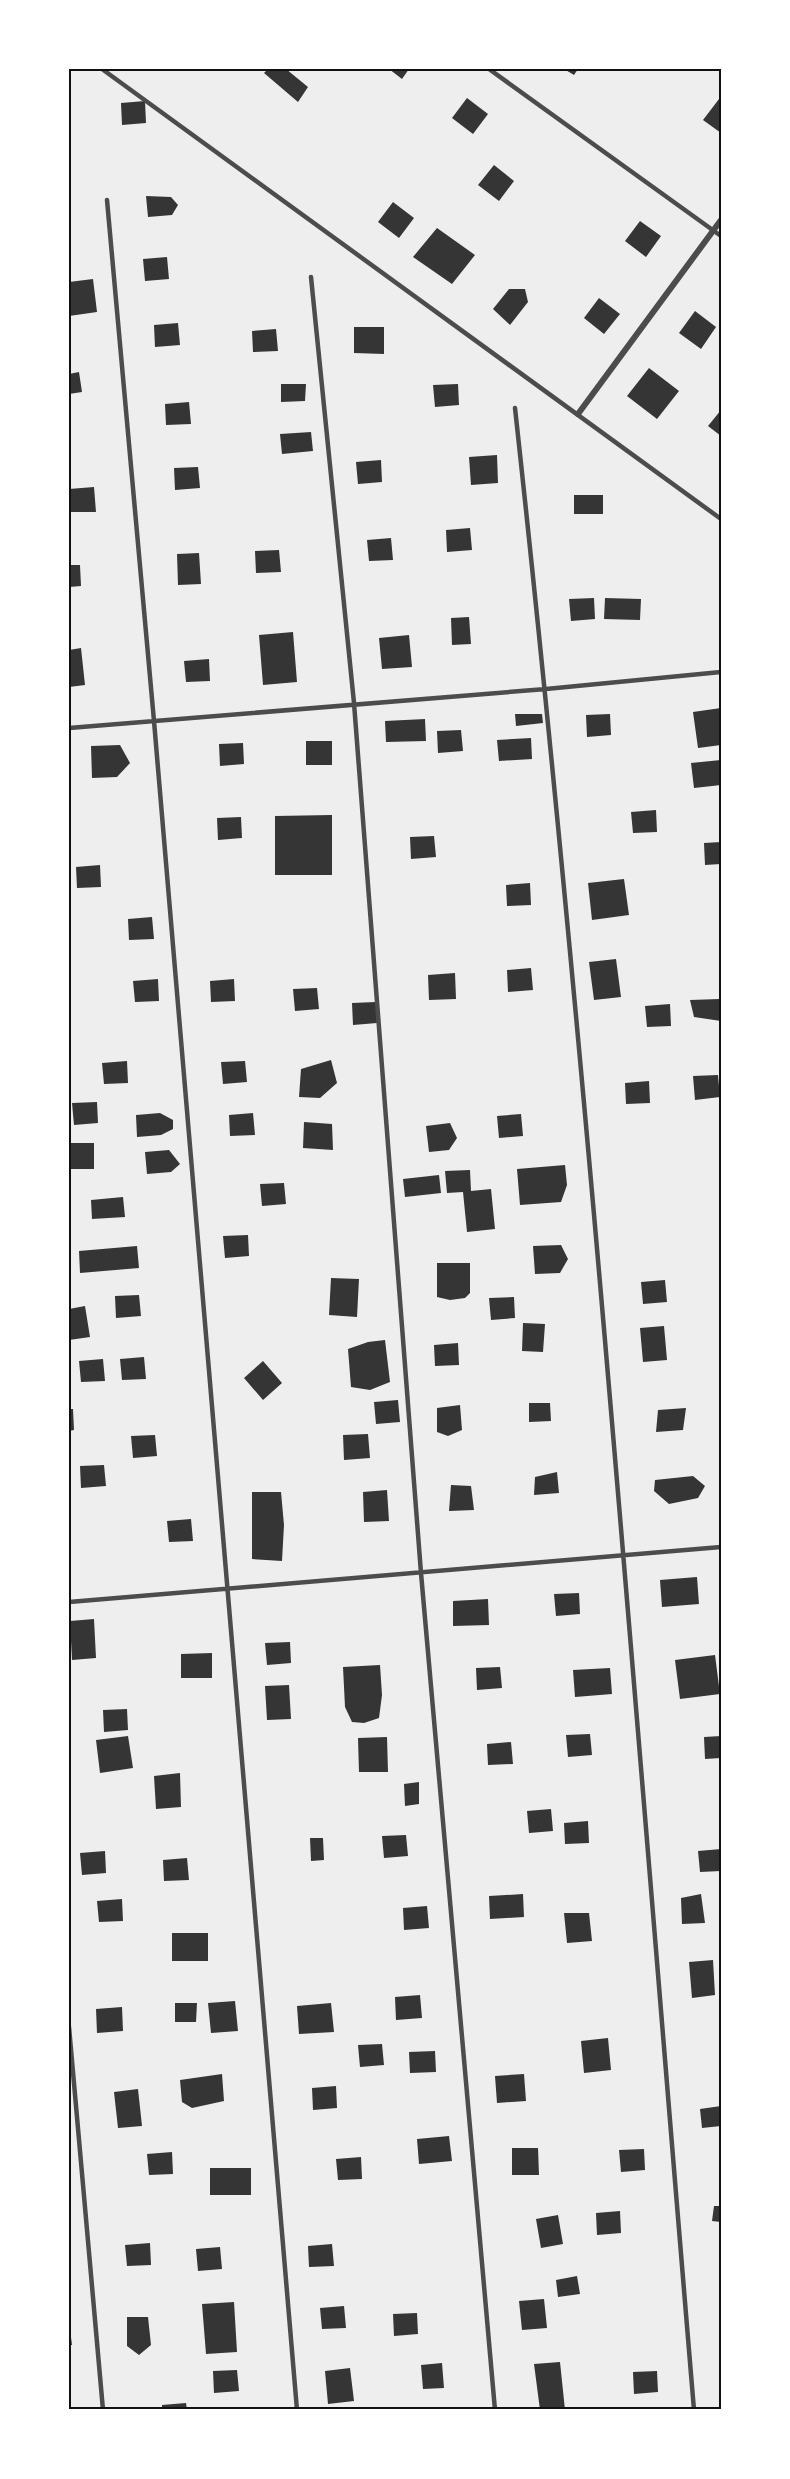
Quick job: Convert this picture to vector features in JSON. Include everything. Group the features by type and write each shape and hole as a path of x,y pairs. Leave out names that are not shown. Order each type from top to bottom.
{"street":[{"path":"578,414 721,220"}],"lane":[{"path":"102,69 721,519"},
{"path":"489,69 721,236"},
{"path":"106,200 154,721 297,2410"},
{"path":"311,277 354,703 421,1573 495,2410"},
{"path":"515,408 546,689 694,2410"},
{"path":"69,728 546,689 721,672"},
{"path":"69,1602 721,1547"},
{"path":"69,2027 103,2410"}],"shaded area":[{"path":"69,69 721,69 721,2410 69,2410"}],"building":[{"path":"268,69 286,69 308,87 298,102 264,73"},
{"path":"389,69 409,69 402,79"},
{"path":"564,69 578,69 574,75"},
{"path":"467,98 488,114 473,134 452,118"},
{"path":"719,99 721,101 721,133 703,120"},
{"path":"145,101 146,123 122,125 121,103"},
{"path":"494,165 514,181 499,201 478,185"},
{"path":"146,196 171,197 178,205 172,215 148,217"},
{"path":"393,202 414,218 399,238 378,222"},
{"path":"640,221 661,236 646,257 625,241"},
{"path":"437,228 475,255 452,284 413,257"},
{"path":"167,257 169,279 145,281 143,259"},
{"path":"93,279 97,312 69,316 69,282"},
{"path":"509,289 525,289 528,302 510,325 493,309"},
{"path":"599,298 620,314 604,334 584,318"},
{"path":"695,311 716,327 701,349 679,333"},
{"path":"178,323 180,345 155,347 154,325"},
{"path":"354,327 384,327 384,354 354,353"},
{"path":"276,329 278,351 253,352 252,331"},
{"path":"649,368 679,391 657,419 627,396"},
{"path":"79,372 82,392 69,394 69,374"},
{"path":"281,384 306,384 305,401 281,402"},
{"path":"458,384 459,405 435,407 433,385"},
{"path":"189,402 191,424 166,425 165,404"},
{"path":"721,410 721,436 708,426"},
{"path":"311,432 313,451 282,454 280,434"},
{"path":"497,455 498,483 471,485 469,457"},
{"path":"381,460 382,482 358,484 356,462"},
{"path":"198,467 200,488 175,490 174,468"},
{"path":"94,487 96,512 70,512 69,489"},
{"path":"574,495 603,495 603,514 574,514"},
{"path":"470,528 472,550 447,552 446,530"},
{"path":"391,538 393,560 369,561 367,540"},
{"path":"279,550 281,572 256,573 255,551"},
{"path":"199,553 201,584 178,585 177,554"},
{"path":"69,565 80,565 81,586 69,587"},
{"path":"594,598 595,619 571,621 569,599"},
{"path":"605,598 641,599 640,620 604,619"},
{"path":"469,617 471,644 452,645 451,618"},
{"path":"293,632 297,682 263,685 259,635"},
{"path":"409,635 412,667 382,669 379,638"},
{"path":"81,648 85,685 69,687 69,650"},
{"path":"209,659 210,681 186,682 184,661"},
{"path":"721,708 721,745 698,748 693,712"},
{"path":"515,714 542,714 543,723 516,726"},
{"path":"610,714 611,735 587,737 586,715"},
{"path":"425,719 426,741 386,742 385,721"},
{"path":"461,730 463,751 438,753 437,731"},
{"path":"531,738 532,759 499,761 497,740"},
{"path":"306,741 332,741 332,765 306,765"},
{"path":"243,743 244,764 220,766 219,744"},
{"path":"120,745 130,763 117,777 92,778 91,746"},
{"path":"721,760 721,785 694,788 691,763"},
{"path":"656,810 657,832 633,833 631,812"},
{"path":"332,815 332,875 275,875 275,816"},
{"path":"241,817 242,838 218,840 217,818"},
{"path":"434,836 436,857 411,859 410,837"},
{"path":"721,842 721,864 705,865 704,843"},
{"path":"100,865 101,887 77,888 76,867"},
{"path":"624,879 629,915 592,920 588,883"},
{"path":"530,883 531,905 507,906 506,885"},
{"path":"152,917 154,939 129,940 128,919"},
{"path":"616,959 621,997 594,1000 589,962"},
{"path":"531,968 533,990 508,992 507,970"},
{"path":"455,973 456,999 429,1000 428,975"},
{"path":"158,979 159,1001 135,1002 133,981"},
{"path":"234,979 235,1001 211,1002 210,981"},
{"path":"317,988 319,1009 295,1011 293,989"},
{"path":"719,999 721,1021 694,1017 690,1000"},
{"path":"376,1002 377,1023 353,1025 352,1003"},
{"path":"670,1004 671,1026 647,1027 645,1006"},
{"path":"331,1060 337,1083 320,1098 299,1097 301,1069"},
{"path":"127,1061 128,1083 104,1084 102,1063"},
{"path":"245,1061 247,1082 223,1084 221,1062"},
{"path":"718,1075 720,1097 695,1100 693,1076"},
{"path":"649,1081 650,1103 626,1104 625,1083"},
{"path":"97,1102 98,1123 74,1125 72,1103"},
{"path":"160,1113 173,1120 173,1129 161,1135 137,1137 136,1115"},
{"path":"253,1113 255,1135 230,1136 229,1115"},
{"path":"521,1114 523,1136 499,1138 497,1116"},
{"path":"304,1122 332,1124 333,1150 303,1148"},
{"path":"450,1123 457,1138 449,1150 429,1152 426,1126"},
{"path":"69,1143 94,1143 94,1169 69,1169"},
{"path":"169,1150 180,1164 171,1172 147,1174 145,1152"},
{"path":"565,1165 567,1185 561,1202 520,1205 517,1169"},
{"path":"470,1170 471,1191 491,1189 495,1229 467,1232 463,1192 447,1193 445,1171"},
{"path":"439,1175 441,1193 405,1197 403,1179"},
{"path":"284,1183 286,1204 262,1206 260,1184"},
{"path":"123,1197 125,1217 92,1219 91,1200"},
{"path":"248,1235 249,1256 225,1258 223,1236"},
{"path":"561,1245 568,1259 560,1273 535,1274 533,1246"},
{"path":"137,1246 139,1268 80,1273 79,1251"},
{"path":"437,1263 470,1263 470,1293 465,1298 450,1300 437,1297"},
{"path":"331,1278 359,1279 357,1317 329,1315"},
{"path":"665,1280 667,1302 643,1304 641,1282"},
{"path":"139,1295 141,1316 116,1318 115,1296"},
{"path":"514,1297 515,1318 491,1320 489,1298"},
{"path":"85,1306 90,1337 69,1340 69,1309"},
{"path":"523,1323 545,1324 543,1352 522,1351"},
{"path":"664,1326 667,1360 643,1362 640,1328"},
{"path":"385,1340 390,1382 370,1390 351,1387 348,1349 368,1342"},
{"path":"458,1343 459,1365 435,1366 434,1345"},
{"path":"144,1357 146,1379 122,1380 120,1359"},
{"path":"103,1359 105,1381 81,1382 79,1361"},
{"path":"263,1361 282,1383 263,1400 244,1378"},
{"path":"398,1400 400,1422 376,1424 374,1402"},
{"path":"529,1403 550,1403 551,1421 529,1422"},
{"path":"460,1405 462,1430 448,1436 437,1432 437,1408"},
{"path":"686,1408 683,1430 656,1432 658,1410"},
{"path":"69,1409 73,1409 74,1430 69,1431"},
{"path":"368,1434 370,1458 344,1460 343,1435"},
{"path":"155,1435 157,1456 133,1458 131,1436"},
{"path":"104,1465 106,1486 81,1488 80,1466"},
{"path":"557,1472 559,1493 534,1495 535,1477"},
{"path":"693,1476 705,1486 698,1498 669,1504 654,1491 655,1480"},
{"path":"451,1485 471,1486 474,1510 449,1511"},
{"path":"387,1490 389,1521 364,1522 363,1492"},
{"path":"252,1492 281,1492 284,1525 282,1561 252,1559"},
{"path":"191,1519 193,1541 169,1542 167,1521"},
{"path":"697,1577 699,1604 662,1607 660,1580"},
{"path":"579,1593 580,1614 556,1616 554,1594"},
{"path":"488,1599 489,1625 453,1626 453,1601"},
{"path":"94,1619 96,1658 72,1660 70,1621"},
{"path":"290,1642 291,1663 267,1665 265,1643"},
{"path":"212,1653 212,1678 181,1678 181,1654"},
{"path":"715,1655 720,1694 680,1699 675,1660"},
{"path":"380,1665 382,1695 379,1718 364,1723 352,1722 345,1707 343,1667"},
{"path":"500,1667 502,1688 477,1690 476,1668"},
{"path":"610,1668 612,1694 575,1697 573,1670"},
{"path":"289,1685 291,1719 267,1720 265,1686"},
{"path":"127,1709 128,1730 104,1732 103,1710"},
{"path":"590,1734 592,1755 568,1757 566,1735"},
{"path":"128,1736 133,1768 100,1773 96,1740"},
{"path":"721,1736 721,1758 705,1759 704,1737"},
{"path":"387,1737 388,1772 359,1772 358,1738"},
{"path":"511,1742 513,1764 488,1765 487,1744"},
{"path":"180,1773 181,1807 156,1809 154,1776"},
{"path":"419,1782 419,1804 405,1806 404,1784"},
{"path":"551,1809 553,1831 529,1833 527,1811"},
{"path":"588,1821 589,1843 565,1844 564,1823"},
{"path":"406,1835 408,1856 384,1858 382,1836"},
{"path":"310,1838 323,1838 324,1860 311,1861"},
{"path":"721,1849 721,1871 700,1872 698,1851"},
{"path":"105,1851 106,1873 82,1875 80,1853"},
{"path":"187,1858 189,1880 164,1881 163,1860"},
{"path":"523,1894 524,1917 490,1919 489,1896"},
{"path":"701,1894 705,1923 682,1924 681,1898"},
{"path":"122,1899 123,1921 99,1922 97,1901"},
{"path":"427,1906 429,1928 404,1930 403,1908"},
{"path":"564,1913 589,1913 592,1941 567,1943"},
{"path":"172,1933 208,1933 208,1961 172,1961"},
{"path":"713,1960 715,1995 692,1998 689,1962"},
{"path":"420,1995 422,2018 396,2020 395,1997"},
{"path":"235,2001 238,2031 211,2033 208,2003"},
{"path":"175,2003 197,2003 196,2022 175,2022"},
{"path":"331,2003 334,2032 299,2034 297,2006"},
{"path":"122,2007 123,2031 97,2033 96,2009"},
{"path":"608,2038 611,2070 584,2073 581,2041"},
{"path":"382,2044 384,2065 360,2067 358,2045"},
{"path":"435,2051 436,2072 410,2073 409,2052"},
{"path":"222,2074 224,2101 192,2108 182,2102 180,2080"},
{"path":"524,2074 526,2101 497,2103 495,2076"},
{"path":"336,2086 337,2108 313,2110 312,2088"},
{"path":"138,2089 142,2126 118,2128 114,2092"},
{"path":"721,2106 721,2126 702,2128 700,2109"},
{"path":"449,2136 452,2161 419,2164 417,2139"},
{"path":"512,2148 538,2148 539,2175 512,2175"},
{"path":"644,2149 645,2170 621,2172 619,2150"},
{"path":"172,2152 173,2174 149,2175 147,2154"},
{"path":"361,2157 362,2179 338,2180 336,2159"},
{"path":"210,2168 251,2168 251,2195 210,2195"},
{"path":"714,2206 721,2206 721,2222 712,2221"},
{"path":"620,2211 621,2233 597,2235 596,2213"},
{"path":"558,2215 563,2244 541,2248 536,2219"},
{"path":"150,2243 151,2265 127,2266 125,2245"},
{"path":"332,2244 334,2266 309,2267 308,2246"},
{"path":"220,2247 222,2269 198,2271 196,2249"},
{"path":"577,2276 580,2294 558,2297 556,2280"},
{"path":"544,2299 547,2328 522,2330 519,2301"},
{"path":"234,2302 237,2352 206,2354 202,2304"},
{"path":"344,2306 346,2328 322,2329 320,2308"},
{"path":"417,2313 418,2334 394,2336 393,2314"},
{"path":"127,2317 148,2317 151,2345 139,2355 127,2346"},
{"path":"69,2322 72,2345 69,2345"},
{"path":"560,2362 565,2410 540,2410 534,2364"},
{"path":"442,2363 444,2388 423,2389 421,2365"},
{"path":"350,2368 354,2401 328,2404 325,2371"},
{"path":"237,2370 239,2391 214,2393 213,2371"},
{"path":"657,2371 658,2392 634,2394 633,2372"},
{"path":"186,2403 187,2410 162,2410 162,2405"}]}
